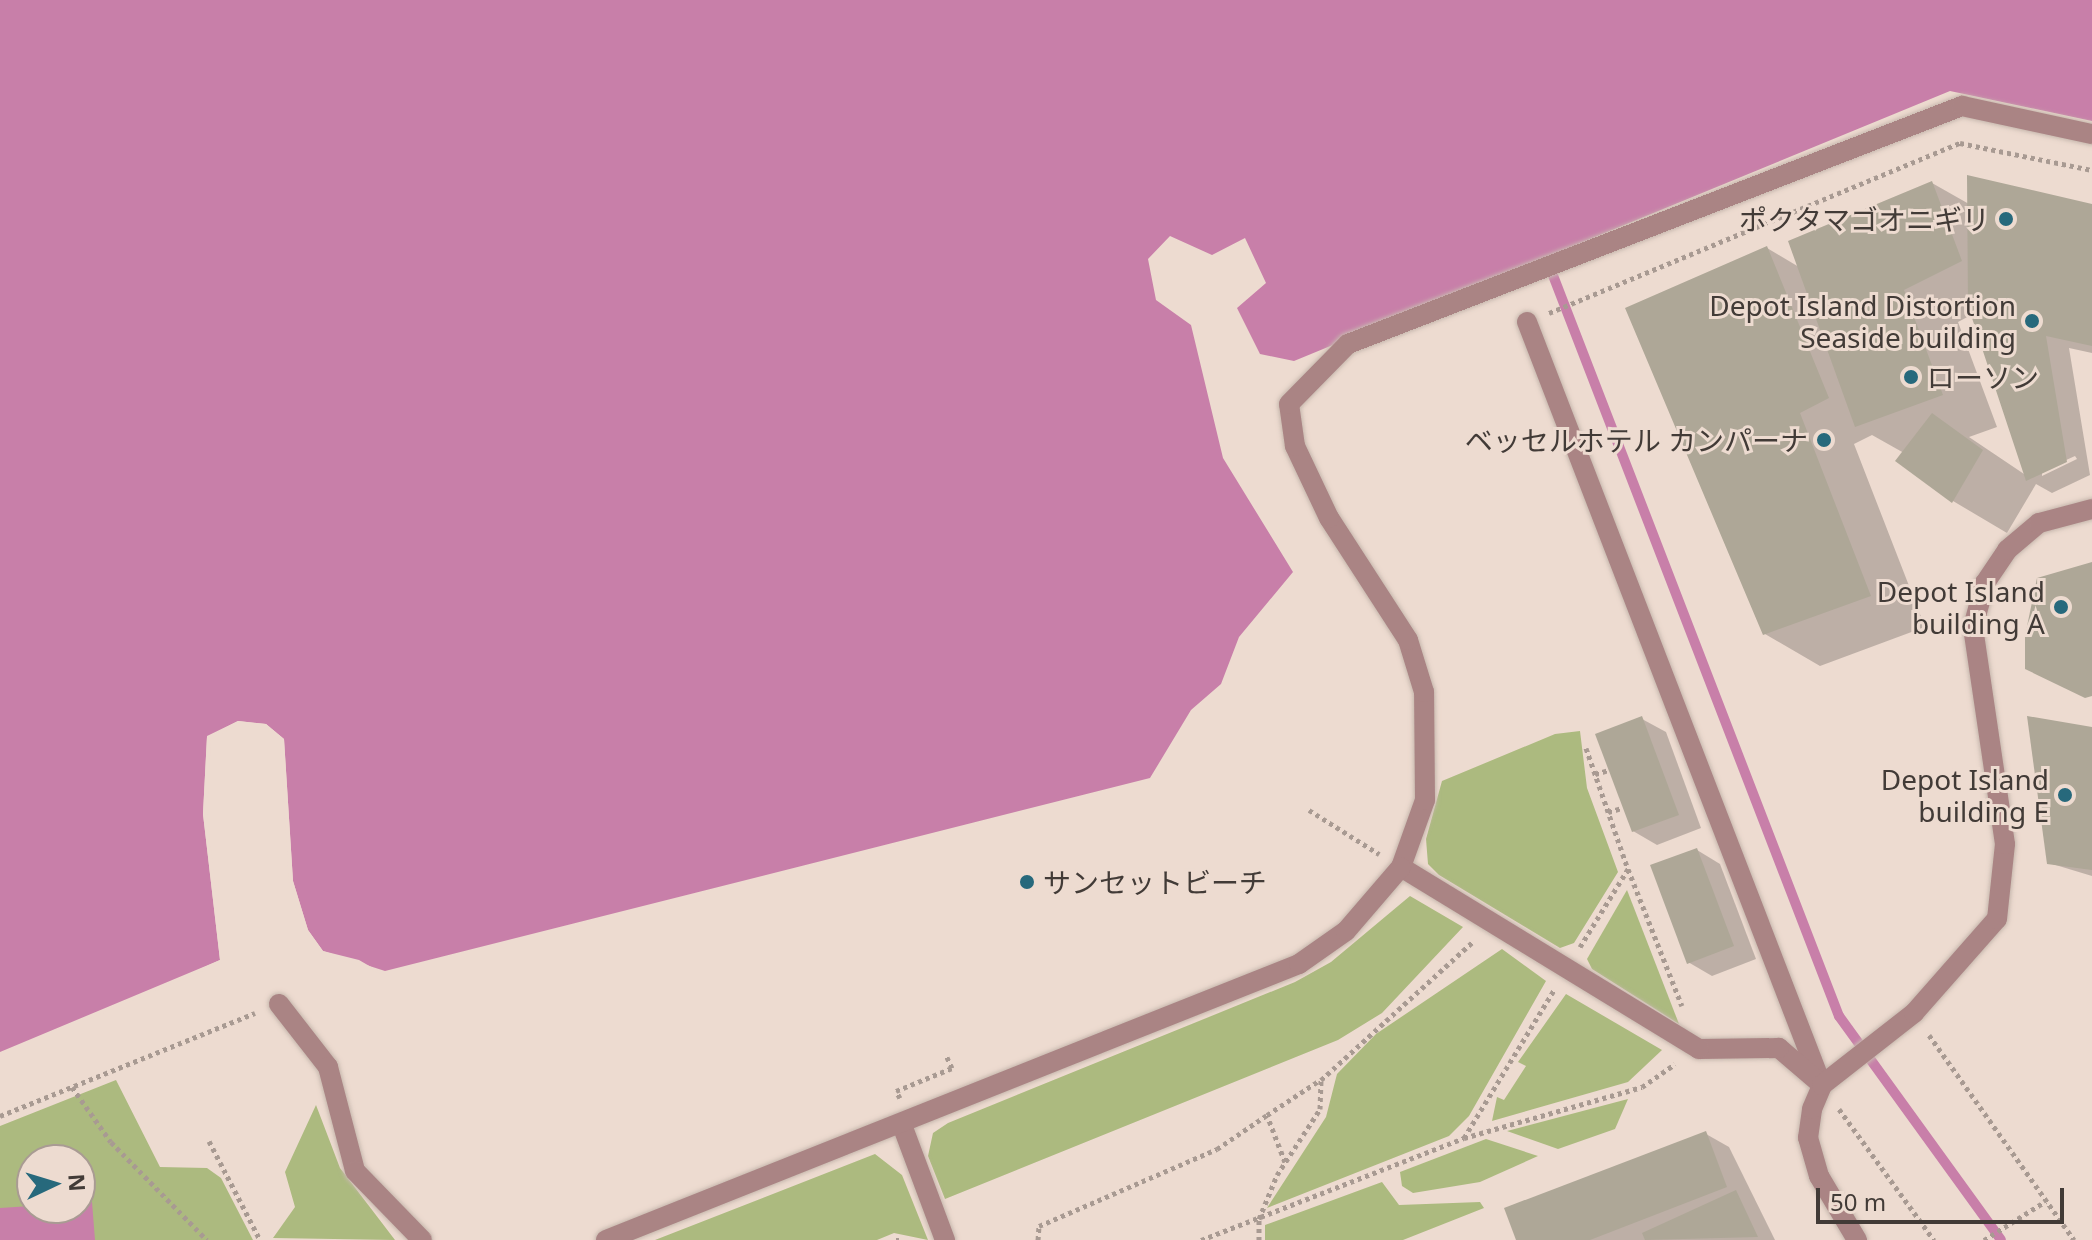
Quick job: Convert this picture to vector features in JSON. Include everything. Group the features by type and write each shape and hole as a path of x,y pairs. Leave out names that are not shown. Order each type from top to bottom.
{"street":[{"path":"606,1240 902,1125 1299,964 1346,931 1401,867 1425,800 1424,692 1408,640 1329,518 1295,446 1289,404 1348,344 1962,106 2092,134"},
{"path":"1527,322 1822,1085 1808,1138 1819,1176 1857,1240"},
{"path":"1822,1085 1914,1013 1997,919 2005,882 1973,627 1985,583 2007,550 2039,523 2092,509"},
{"path":"1401,867 1699,1049 1779,1048 1822,1085"},
{"path":"279,1004 328,1067 355,1171 422,1240"},
{"path":"902,1125 945,1240"}],"path":[{"path":"1527,322 1960,143 2092,170"},
{"path":"1586,748 1628,869"},
{"path":"1595,774 1609,770"},
{"path":"1608,812 1622,808"},
{"path":"1309,810 1401,867"},
{"path":"1038,1240 1039,1226 1217,1149 1321,1080 1492,924"},
{"path":"0,1116 279,1004"},
{"path":"1914,1013 2074,1240"},
{"path":"1201,1240 1464,1138 1642,1087 1699,1049"},
{"path":"1259,1240 1259,1219 1285,1162 1317,1116 1321,1080"},
{"path":"1822,1085 1934,1240"},
{"path":"72,1087 111,1142 207,1240"},
{"path":"1267,1115 1285,1162"},
{"path":"209,1141 260,1240"},
{"path":"1984,1240 2046,1201"}],"green space":[{"path":"1580,731 1587,788 1618,872 1574,943 1560,948 1439,875 1428,864 1426,839 1442,781 1555,734"},
{"path":"1627,890 1679,1024 1592,969 1587,959"},
{"path":"1410,896 1463,927 1382,1013 1338,1040 945,1199 928,1156 933,1133 948,1123 1295,982 1331,962"},
{"path":"1502,949 1546,981 1469,1116 1449,1136 1267,1208 1326,1117 1337,1074 1376,1034"},
{"path":"1566,994 1662,1050 1628,1082 1492,1121 1497,1097 1504,1100 1526,1066 1518,1062"},
{"path":"116,1080 160,1167 207,1168 221,1178 253,1240 0,1240 0,1126"},
{"path":"1628,1099 1615,1129 1558,1149 1507,1131"},
{"path":"316,1105 340,1168 395,1240 273,1238 295,1207 285,1172"},
{"path":"1486,1139 1538,1156 1480,1182 1413,1193 1402,1186 1400,1172"},
{"path":"875,1154 902,1175 928,1240 894,1233 877,1240 655,1240"},
{"path":"1382,1182 1399,1205 1480,1202 1484,1208 1403,1240 1265,1240 1265,1225"}],"shaded area":[{"path":"0,0 2092,0 2092,121 1950,91 1294,361 1260,354 1237,308 1266,283 1245,238 1212,255 1170,236 1148,259 1156,300 1191,325 1223,458 1293,572 1239,637 1221,684 1191,710 1150,778 385,971 323,951 308,930 293,881 284,739 266,724 238,721 207,737 203,814 220,960 0,1052"},
{"path":"16,1207 16,1224 94,1224 95,1240 0,1240 0,1208"}],"pier":[{"path":"238,721 266,724 284,739 293,881 308,930 323,951 359,960 385,975 322,954 305,932 289,882 280,741 264,728 238,725 211,739 207,814 224,962 87,1020 220,960 203,814 207,736"}],"building":[{"name":"Depot Island Distortion Seaside building","path":"1967,175 2092,204 2092,346 2046,336 2067,462 2026,481 1968,306"},
{"path":"1932,181 1962,261 1904,290 1943,395 1855,427 1788,241"},
{"path":"1767,246 1829,398 1800,413 1871,596 1763,635 1625,308"},
{"path":"1932,413 1983,450 1952,503 1895,461"},
{"name":"Depot Island building A","path":"2092,562 2092,696 2085,698 2025,669 2025,636 2037,578"},
{"path":"1642,716 1679,815 1632,832 1595,734"},
{"name":"Depot Island building E","path":"2027,716 2092,727 2092,870 2047,864"},
{"path":"1697,848 1734,946 1687,964 1650,865"},
{"path":"1706,1131 1727,1187 1590,1240 1516,1240 1504,1208"},
{"path":"1736,1190 1758,1237 1645,1240 1642,1233"}],"waterway":[{"path":"1549,265 1839,1016 2001,1240"}],"place":[{"name":"ポクタマゴオニギリ","path":"2006,219"},
{"name":"Depot Island Distortion Seaside building","path":"2032,321"},
{"name":"ローソン","path":"1911,377"},
{"name":"ベッセルホテル カンパーナ","path":"1824,440"},
{"name":"Depot Island building A","path":"2061,607"},
{"name":"Depot Island building E","path":"2065,795"},
{"name":"サンセットビーチ","path":"1027,882"}]}
